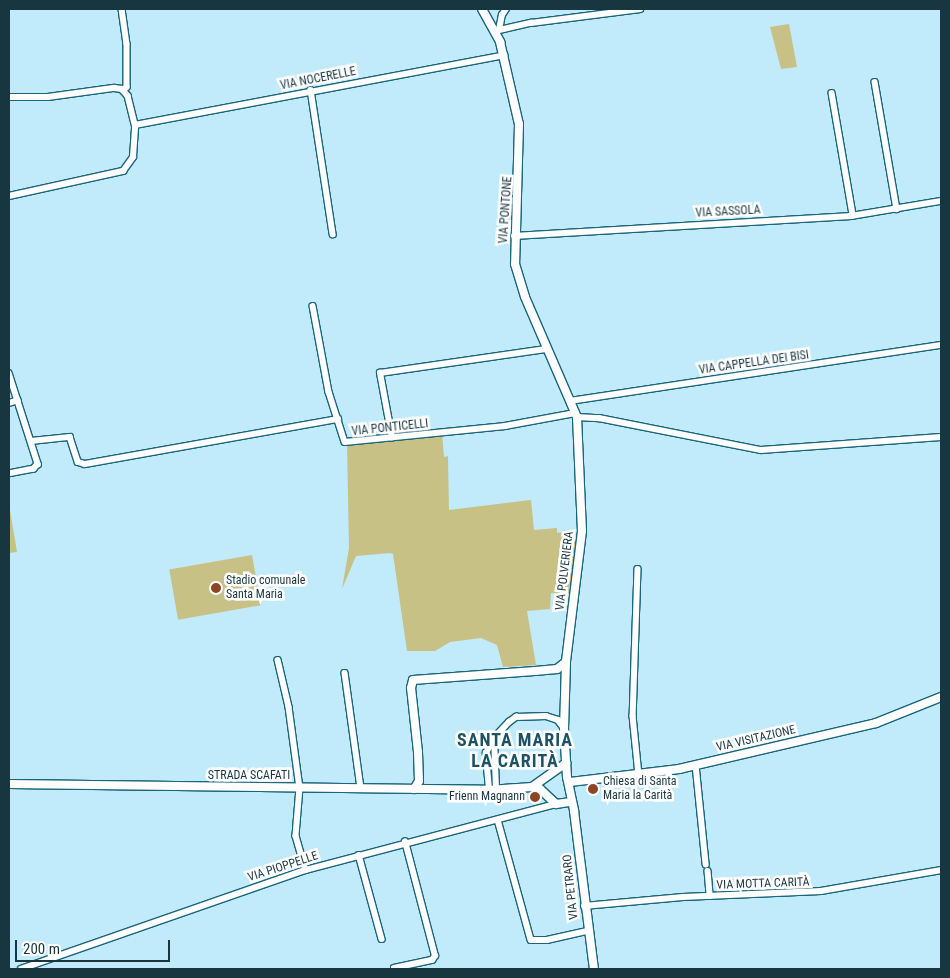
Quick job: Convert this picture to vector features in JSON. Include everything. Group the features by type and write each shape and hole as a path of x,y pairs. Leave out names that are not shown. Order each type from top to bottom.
{"street":[{"path":"9,196 123,171 133,157 135,125 124,91 127,87 127,44 122,9"},
{"name":"VIA PONTONE","path":"482,9 497,30 519,124 520,172 514,236 515,264 525,298 576,415"},
{"path":"506,9 500,12 497,30 640,9"},
{"name":"VIA NOCERELLE","path":"135,125 311,90 504,55"},
{"path":"875,82 897,209"},
{"path":"9,97 48,98 114,88 124,91"},
{"path":"311,90 333,234"},
{"path":"832,93 853,215"},
{"name":"VIA SASSOLA","path":"514,236 853,215 941,201"},
{"name":"VIA PONTICELLI","path":"313,306 329,392 345,442 505,426 576,415"},
{"name":"VIA CAPPELLA DEI BISI","path":"570,401 941,345"},
{"path":"392,438 380,373 547,349"},
{"path":"9,373 37,466 9,474"},
{"path":"9,403 18,400"},
{"path":"576,415 761,450 941,437"},
{"name":"VIA POLVERIERA","path":"564,728 566,662 581,538 576,415"},
{"path":"31,441 70,437 78,462 85,464 338,419"},
{"path":"638,569 633,716 639,775"},
{"path":"278,660 289,706 300,788 296,836 306,870"},
{"path":"414,789 419,781 411,688 413,680 557,668 566,662"},
{"path":"557,668 565,674"},
{"path":"345,673 361,788"},
{"name":"VIA VISITAZIONE","path":"570,782 639,775 696,765 876,723 941,697"},
{"path":"532,787 566,763 564,728 553,717 516,717 494,738 486,753 493,789 532,787 544,792 556,804 571,802"},
{"name":"VIA PETRARO","path":"566,763 570,782 587,931 594,969"},
{"path":"696,765 706,864"},
{"name":"STRADA SCAFATI","path":"9,784 493,789"},
{"name":"VIA PIOPPELLE","path":"21,969 306,870 405,842 556,804"},
{"path":"498,820 531,940 547,940 587,931"},
{"path":"394,968 432,960 435,956 405,842"},
{"path":"359,855 382,939"},
{"name":"VIA MOTTA CARITÀ","path":"584,906 710,896 829,890 941,870"},
{"path":"708,871 710,896"}],"shaded area":[{"path":"789,24 797,67 781,69 770,27"},
{"path":"442,434 444,457 448,456 449,510 531,500 534,530 557,528 557,533 564,532 565,542 577,541 570,594 551,593 550,609 527,611 536,665 503,667 497,645 481,638 450,642 435,651 407,651 393,554 356,556 342,589 349,548 347,443"},
{"path":"9,504 17,552 9,553"},
{"name":"Stadio comunale Santa Maria","path":"252,555 261,605 178,620 169,570"}],"place":[{"name":"Stadio comunale Santa Maria","path":"216,588"},
{"name":"Chiesa di Santa Maria la Carità","path":"593,789"},
{"name":"Frienn Magnann","path":"535,797"}],"district":[{"name":"SANTA MARIA LA CARITÀ","path":"515,751"}]}
